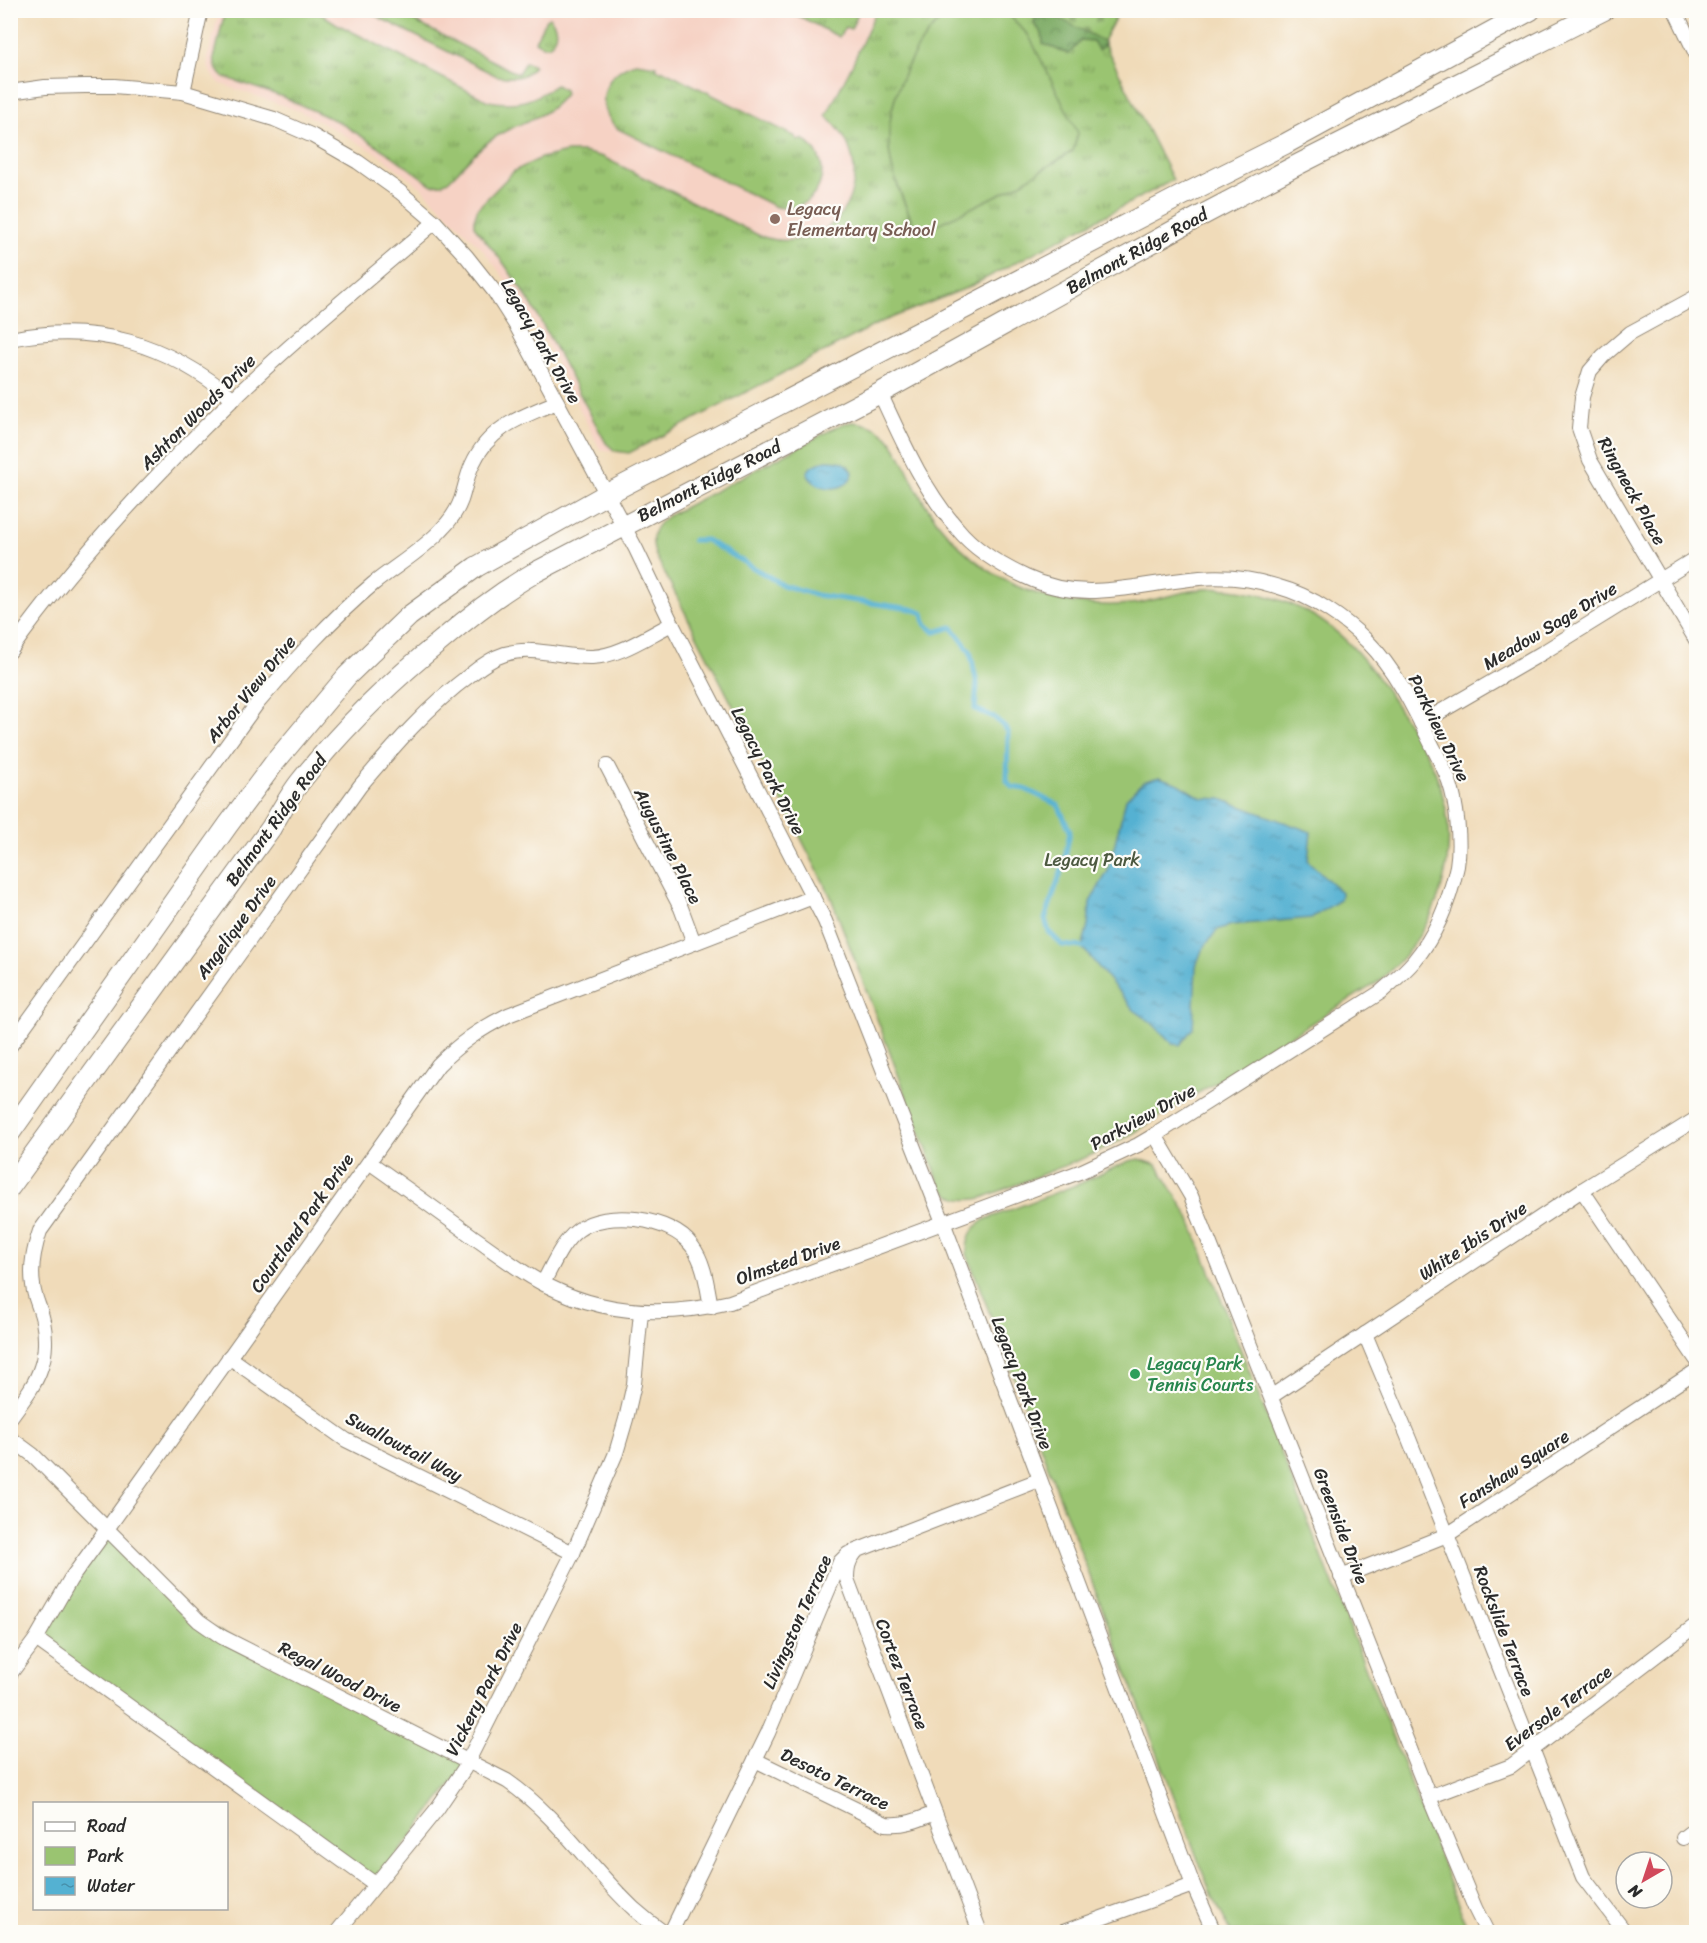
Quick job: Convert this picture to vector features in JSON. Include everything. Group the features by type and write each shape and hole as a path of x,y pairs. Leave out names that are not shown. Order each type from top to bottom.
{"main road":[{"name":"Belmont Ridge Road","path":"10,1133 275,762 347,676 409,616 476,567 607,494 1285,144 1531,10"},
{"name":"Belmont Ridge Road","path":"10,1187 271,828 299,784 328,748 412,665 486,604 527,578 623,525 880,393 1203,214 1604,10"}],"street":[{"path":"183,92 201,10"},
{"path":"1675,10 1696,54"},
{"name":"Legacy Park Drive","path":"10,92 45,87 85,86 183,92 274,119 313,136 400,192 435,222 494,291 517,327 607,494 825,921 943,1222 1193,1885 1214,1932"},
{"name":"Ashton Woods Drive","path":"10,651 72,572 135,499 234,399 319,321 435,222"},
{"name":"Ringneck Place","path":"1696,297 1630,333 1603,356 1590,371 1582,397 1579,428 1590,460 1696,640"},
{"path":"10,339 34,334 64,333 97,335 129,341 161,352 192,367 234,399"},
{"name":"Parkview Drive","path":"880,393 924,483 958,530 995,561 1028,578 1058,589 1124,590 1199,578 1255,580 1282,587 1310,599 1344,621 1370,643 1393,674 1421,723 1449,781 1458,828 1457,864 1446,904 1429,940 1414,961 1381,992 1138,1145 1082,1172 943,1222"},
{"name":"Arbor View Drive","path":"10,1046 256,705 292,662 373,584 440,532 453,517 461,501 471,466 482,447 496,432 513,420 557,402"},
{"name":"Meadow Sage Drive","path":"1421,723 1542,653 1696,558"},
{"name":"Angelique Drive","path":"10,1418 34,1384 42,1365 45,1343 43,1321 33,1287 31,1268 40,1231 360,786 390,750 452,688 488,661 505,654 530,650 574,657 594,657 616,652 672,624"},
{"name":"Augustine Place","path":"608,766 697,942"},
{"path":"697,942 813,897"},
{"name":"Courtland Park Drive","path":"10,1674 36,1639 70,1580 438,1065 457,1046 481,1028 508,1015 697,942"},
{"name":"White Ibis Drive","path":"1272,1396 1582,1190 1696,1119"},
{"name":"Greenside Drive","path":"1155,1135 1191,1196 1429,1797 1487,1932"},
{"name":"Olmsted Drive","path":"369,1161 543,1283 578,1299 612,1308 641,1312 681,1311 711,1307 943,1222"},
{"path":"1582,1190 1696,1359"},
{"path":"543,1283 565,1243 579,1230 596,1221 614,1218 652,1222 679,1233 691,1245 701,1260 711,1307"},
{"name":"Vickery Park Drive","path":"337,1932 437,1809 468,1762 573,1553 616,1453 626,1419 635,1375 641,1312"},
{"name":"Rockslide Terrace","path":"1365,1334 1583,1877 1625,1932"},
{"name":"Swallowtail Way","path":"229,1357 346,1440 573,1553"},
{"name":"Fanshaw Square","path":"1341,1576 1447,1535 1696,1371"},
{"name":"Regal Wood Drive","path":"10,1438 33,1455 199,1621 222,1637 507,1781 549,1815 635,1910 663,1932"},
{"name":"Livingston Terrace","path":"755,1760 840,1562 848,1554 1040,1480"},
{"name":"Cortez Terrace","path":"859,1550 851,1558 847,1568 847,1579 980,1932"},
{"name":"Eversole Terrace","path":"1429,1797 1511,1766 1696,1625"},
{"path":"36,1639 375,1884"},
{"path":"670,1932 755,1760"},
{"name":"Desoto Terrace","path":"755,1760 886,1824 898,1826 935,1813"},
{"path":"1683,1838 1696,1828"},
{"path":"1063,1932 1193,1885"}],"shaded area":[{"name":"Legacy Elementary School","path":"219,11 1050,11 1173,180 969,287 881,322 641,448 629,453 621,453 600,449 545,341 517,295 483,250 421,187 378,154 332,128 299,111 221,84 215,78 209,69 208,58"}],"green space":[{"path":"312,10 315,13 317,11 337,24 488,101 516,103 531,99 556,85 564,90 565,94 541,114 490,140 448,181 432,185 391,155 339,122 283,97 224,77 217,70 214,59 225,11"},
{"path":"859,10 851,29 845,27 839,37 789,11"},
{"path":"1114,10 1118,13 1103,41 1173,180 969,287 881,322 629,453 615,451 606,443 532,305 505,265 474,226 478,208 514,171 541,158 567,152 583,152 603,157 760,236 788,241 812,236 832,224 846,206 853,185 853,161 844,138 826,116 876,11 950,11 935,25 910,61 894,103 890,124 889,146 894,175 914,228 920,233 1029,36 1005,11"},
{"path":"1114,10 1118,13 1103,41 1049,13 1050,11"},
{"path":"366,11 394,11 518,74 525,62 534,66 522,76 497,76"},
{"path":"950,11 1005,11 1029,36 1078,133 1073,151 1014,187 920,233 915,228 894,175 889,146 890,124 894,103 910,61 935,25"},
{"path":"1041,11 1075,11 1103,34 1104,46 1098,50 1093,41 1081,40 1069,54 1043,44 1042,33 1034,24 1036,16"},
{"path":"549,17 554,24 555,35 549,46 543,46 535,41"},
{"path":"636,63 657,66 656,68 662,72 663,70 800,141 802,139 814,149 820,160 822,173 813,195 804,203 791,208 776,207 618,129 605,110 605,90 616,73"},
{"name":"Legacy Park","path":"852,422 872,426 888,437 928,509 949,535 986,568 1014,585 1060,600 1107,605 1139,603 1196,590 1230,589 1274,598 1314,616 1331,628 1361,656 1386,689 1428,757 1445,803 1448,832 1447,860 1442,887 1432,913 1417,938 1400,961 1378,982 1127,1137 1089,1156 982,1198 970,1200 950,1195 941,1187 830,895 655,554 654,548 654,532 668,516 842,424"},
{"path":"1139,1159 1157,1165 1188,1215 1469,1932 1231,1932 1210,1891 967,1254 970,1235 975,1227 984,1220 1081,1183 1129,1161"},
{"path":"107,1529 199,1621 468,1762 375,1884 36,1639"}],"water":[{"path":"826,460 848,465 853,472 849,481 832,488 814,482 807,472 812,466"},
{"path":"1159,777 1179,784 1202,798 1221,799 1311,832 1308,861 1341,892 1340,900 1311,918 1232,925 1217,930 1202,950 1196,966 1193,1028 1180,1045 1173,1044 1151,1022 1134,1010 1082,947 1088,926 1090,902 1108,871 1126,799 1143,782"}],"waterway":[{"path":"693,540 706,540 783,585 816,595 912,609 923,613 925,624 935,632 952,627 970,651 977,684 975,709 994,717 1008,731 1007,781 1012,787 1025,789 1058,805 1070,831 1064,863 1045,919 1049,932 1062,945 1082,947"}],"place":[{"name":"Legacy Elementary School","path":"775,219"},
{"name":"Legacy Park Tennis Courts","path":"1135,1374"}]}
